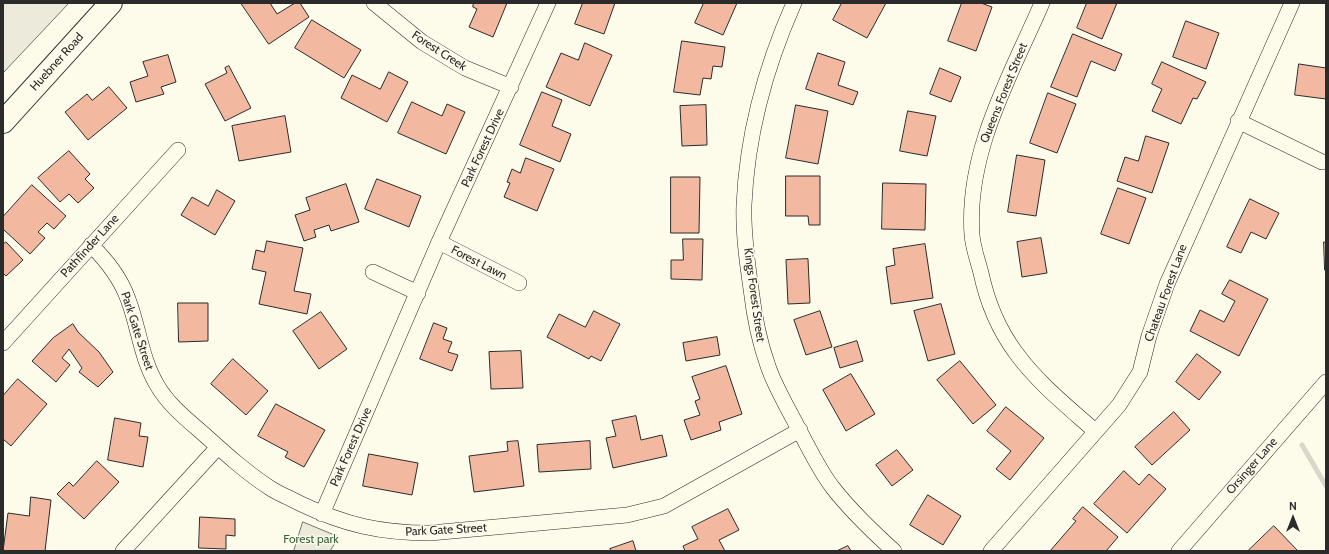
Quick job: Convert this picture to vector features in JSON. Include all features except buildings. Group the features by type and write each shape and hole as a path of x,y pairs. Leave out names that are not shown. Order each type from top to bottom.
{"main road":[{"name":"Huebner Road","path":"3,122 111,3"}],"street":[{"name":"Forest Creek","path":"374,3 422,42 465,68 511,87"},
{"name":"Park Forest Drive","path":"322,514 439,242 548,3"},
{"name":"Kings Forest Street","path":"794,3 769,65 757,112 744,205 747,264 761,346 778,391 816,462 833,488 871,530 894,551"},
{"name":"Queens Forest Street","path":"1042,3 984,138 978,162 971,206 972,237 984,286 1002,332 1016,353 1034,375 1096,432"},
{"name":"Chateau Forest Lane","path":"991,551 1096,432 1119,404 1140,372 1149,336 1167,284 1292,3"},
{"path":"1238,122 1322,162"},
{"name":"Pathfinder Lane","path":"3,343 178,150"},
{"name":"Forest Lawn","path":"439,242 519,283"},
{"name":"Park Gate Street","path":"91,245 109,263 118,277 128,299 145,360 157,386 174,408 243,469 271,489 322,514 369,529 402,533 430,533 627,515 664,506 800,430"},
{"path":"373,272 418,293"},
{"name":"Orsinger Lane","path":"1179,551 1326,382"},
{"path":"123,551 218,447"}],"green space":[{"path":"3,3 69,3 3,73"},
{"name":"Forest park","path":"303,522 339,537 330,551 294,551"}],"waterway":[{"path":"1302,445 1326,486"}]}
